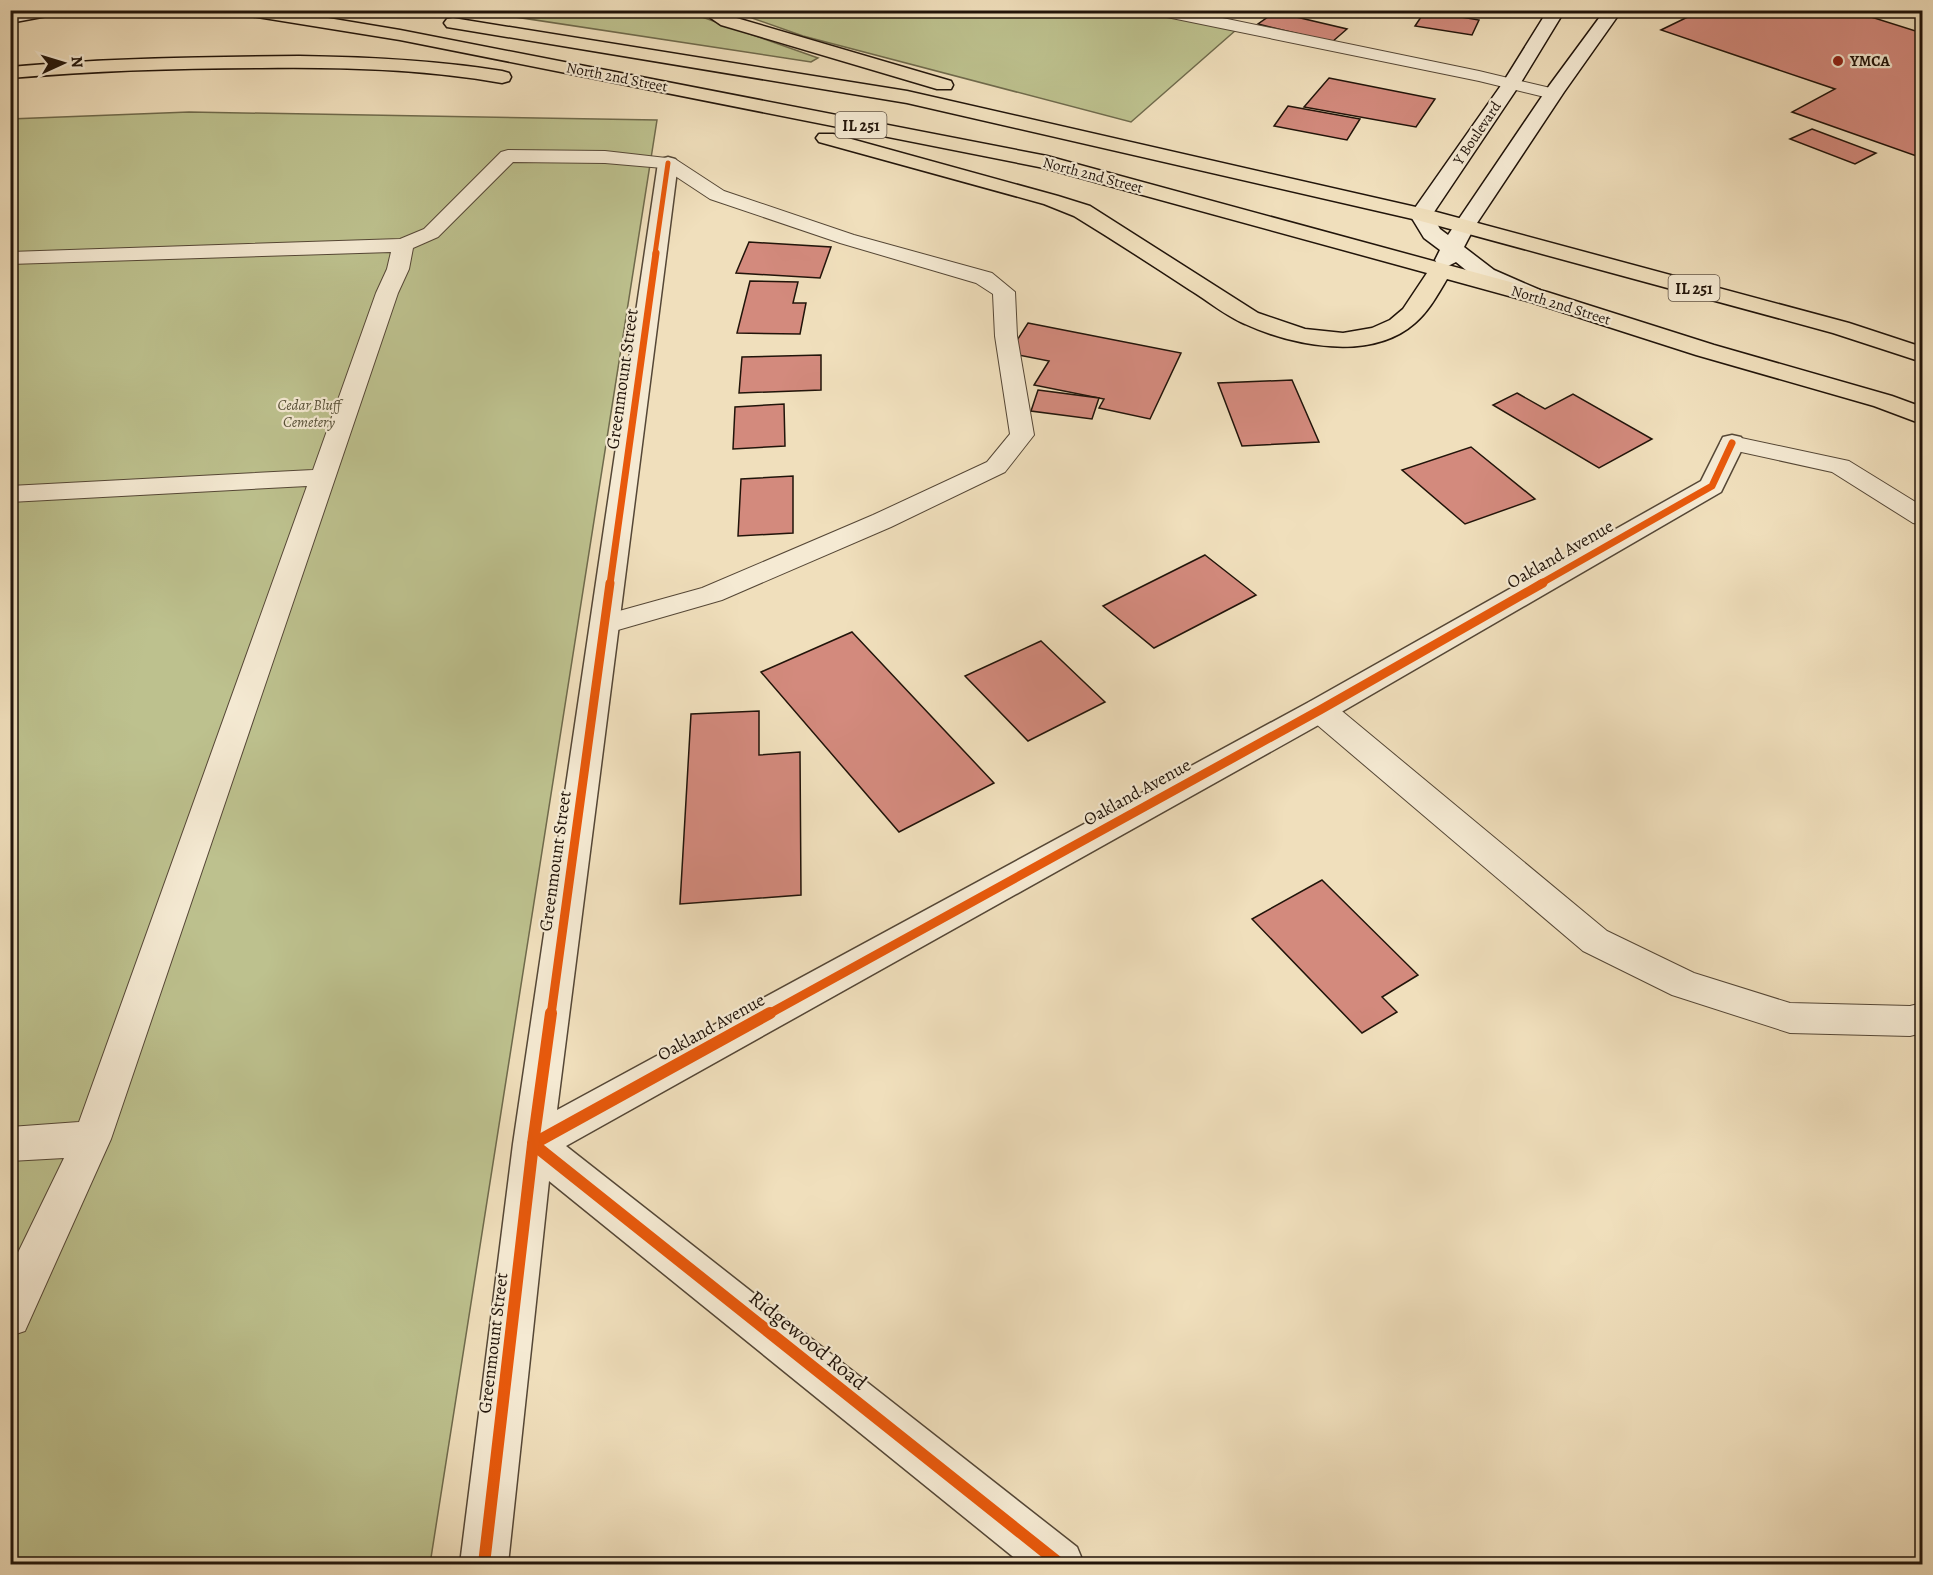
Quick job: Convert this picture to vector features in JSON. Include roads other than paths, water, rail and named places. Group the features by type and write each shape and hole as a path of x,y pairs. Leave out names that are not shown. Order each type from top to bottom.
{"main road":[{"name":"North 2nd Street","path":"244,10 400,35 1047,162 1539,297 1705,350 1883,401 1923,416"},
{"path":"707,10 727,21 1324,192"},
{"name":"North 2nd Street","path":"434,20 907,97 1421,215 1841,328 1923,356"},
{"path":"10,73 144,63 348,61 470,71 515,79"},
{"path":"734,119 897,148 1102,199"},
{"path":"803,132 1051,200 1082,211 1251,318 1277,330 1305,337 1345,339 1377,333 1399,325 1422,302 1440,271 1340,258 1124,204"}],"street":[{"path":"10,18 52,10"},
{"name":"Y Boulevard","path":"1421,215 1512,84 1557,10"},
{"path":"1440,271 1464,226 1553,94 1614,10"},
{"name":"Greenmount Street","path":"484,1564 533,1144 668,163"},
{"path":"1421,215 1432,233 1486,275 1539,297"},
{"name":"Oakland Avenue","path":"533,1144 1320,710 1712,486 1732,443"},
{"name":"Ridgewood Road","path":"533,1144 1060,1564"}],"lane":[{"path":"1157,10 1553,94"},
{"path":"10,258 403,245 431,233 508,156 605,157 668,163 717,195 847,239 984,278 1004,292 1006,336 1022,435 996,467 882,521 712,594 604,625"},
{"path":"10,1316 92,1139 387,293 398,269 403,245"},
{"path":"1732,443 1840,466 1923,517"},
{"path":"10,494 323,477"},
{"path":"1320,710 1595,941 1684,985 1790,1018 1910,1021 1923,1018"},
{"path":"10,1144 92,1139"}],"place":[{"name":"YMCA","path":"1838,61"}],"park label":[{"name":"Cedar Bluff Cemetery","path":"309,414"}]}
